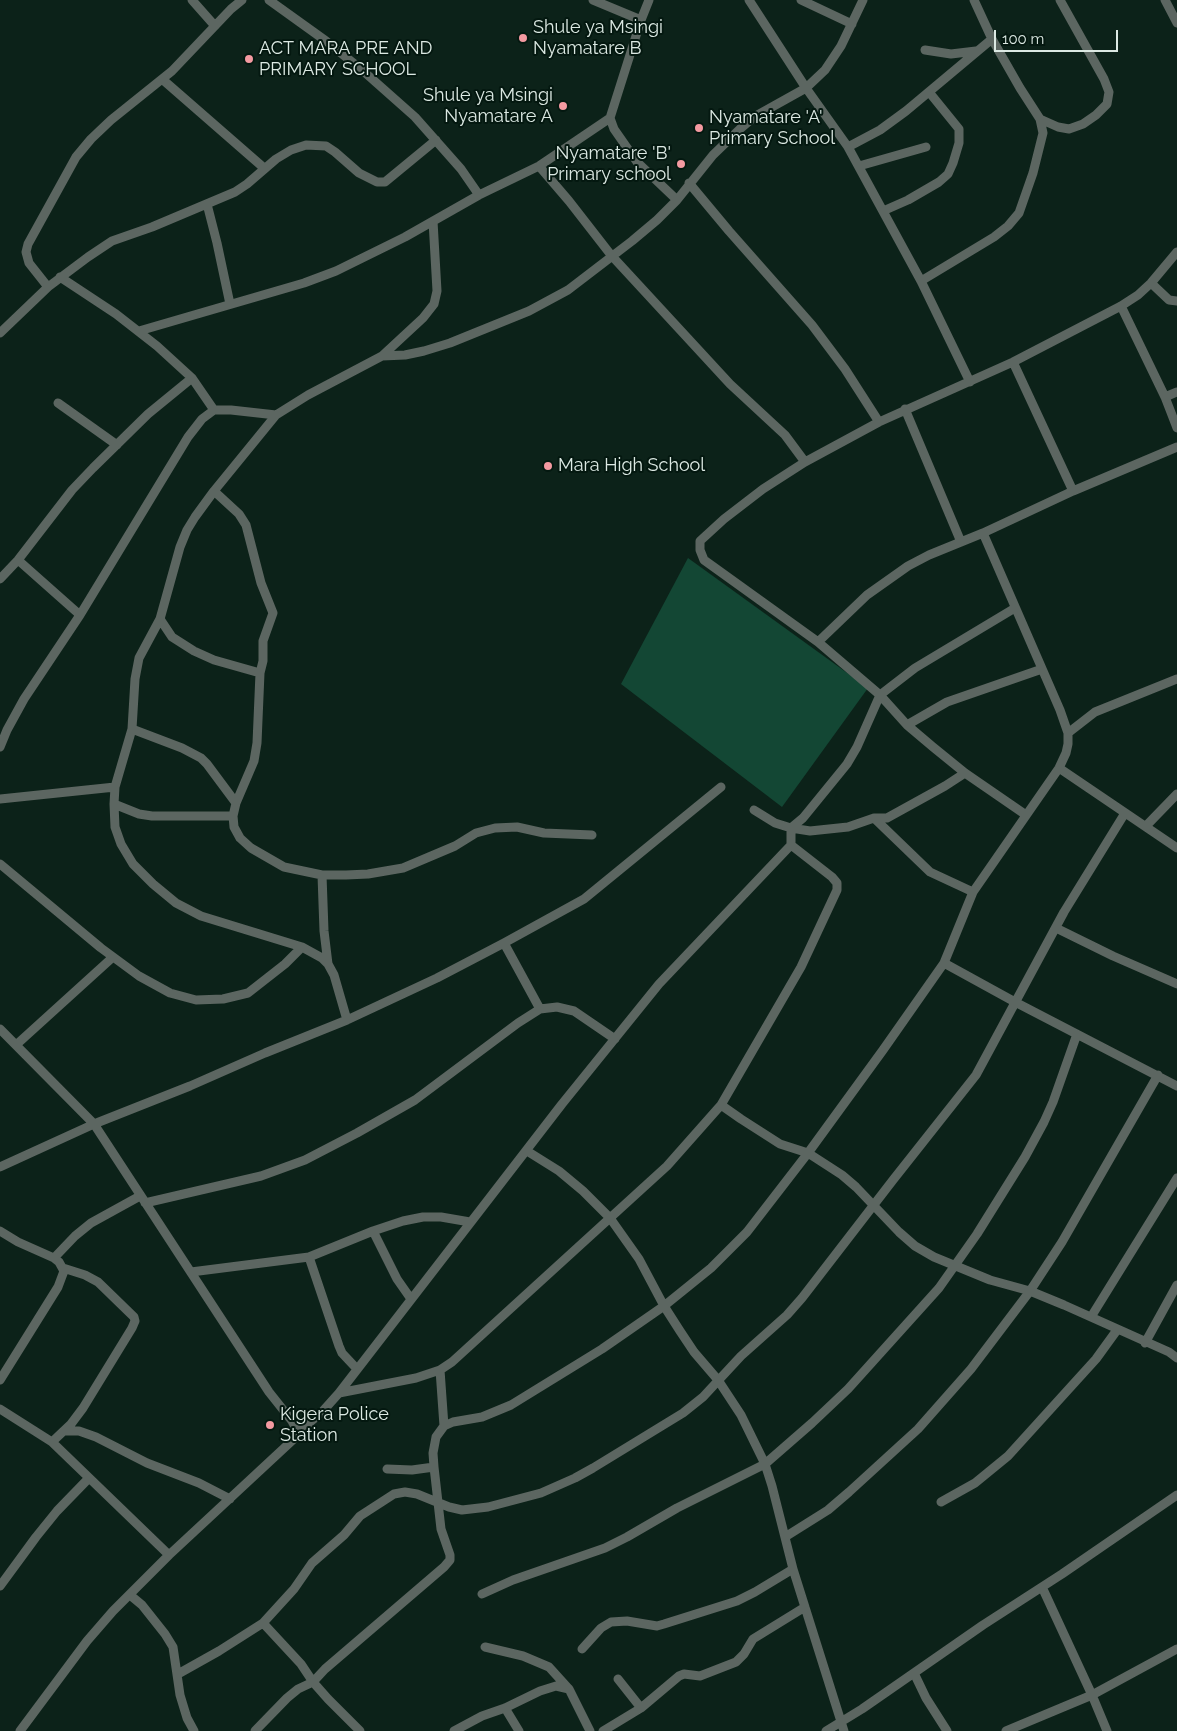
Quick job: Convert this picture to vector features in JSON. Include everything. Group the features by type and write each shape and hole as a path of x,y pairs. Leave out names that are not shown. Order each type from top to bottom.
{"street":[{"path":"192,0 215,26"},
{"path":"48,287 29,262 26,252 28,244 60,183 76,157 91,139 128,105 162,79 242,0"},
{"path":"269,0 303,23 362,70 415,117 461,169 479,195"},
{"path":"593,0 640,20"},
{"path":"649,0 640,20 610,118 614,129 637,162 677,200"},
{"path":"748,0 806,88 848,146 921,281 970,382"},
{"path":"801,0 852,24"},
{"path":"382,356 405,355 450,343 529,311 568,290 632,241 677,200 719,148 740,128 754,117 806,88 825,70 841,46 863,0"},
{"path":"921,281 994,238 1019,213 1033,173 1043,133 1040,120 992,39 974,0"},
{"path":"1040,120 1069,129 1083,124 1107,104 1109,92 1104,79 1060,0"},
{"path":"1165,0 1177,23"},
{"path":"848,146 880,130 992,39"},
{"path":"925,50 951,54 976,52"},
{"path":"162,79 264,168"},
{"path":"883,211 908,200 939,182 948,174 953,163 959,143 959,130 929,92"},
{"path":"139,331 336,272 479,195 539,166 610,118"},
{"path":"0,333 60,277 112,241 235,192 264,168 291,150 306,145 326,146 364,176 376,182 385,182 436,140"},
{"path":"859,166 926,147"},
{"path":"539,166 612,256 730,384 785,435 805,462"},
{"path":"689,183 812,325 845,368 879,422"},
{"path":"206,204 217,243 230,304"},
{"path":"347,1020 334,975 328,964 315,953 302,947 201,916 176,903 133,864 121,844 115,827 115,787 132,729 135,679 139,658 160,619 180,546 187,530 214,491 276,415 308,395 382,356 423,318 434,304 438,291 433,221"},
{"path":"1026,815 965,773 907,725 880,695 818,642 704,560 700,550 700,540 764,489 805,462 905,409 1013,362 1121,306 1152,283 1177,252"},
{"path":"60,277 139,331 175,362 192,378 214,410"},
{"path":"1152,283 1169,300 1177,301"},
{"path":"1121,306 1177,428"},
{"path":"1013,362 1072,491"},
{"path":"0,579 18,560 72,490 148,414 192,378"},
{"path":"1164,397 1177,392"},
{"path":"58,403 117,444"},
{"path":"905,409 961,542"},
{"path":"0,747 24,699 80,616 188,437 202,419 214,410 276,415"},
{"path":"818,642 855,605 887,580 929,555 983,533 1072,491 1177,447"},
{"path":"214,491 239,514 246,525 261,583 273,613 263,641 258,743 249,775 236,803 233,816 234,827 240,838 251,848 284,867 322,875 368,874 403,868 455,846 476,834 495,828 517,827 544,833 592,835"},
{"path":"255,1731 286,1698 312,1682 324,1669 450,1560 450,1554 441,1529 433,1453 436,1437 444,1426 453,1422 482,1416 510,1405 602,1349 664,1306 711,1268 747,1232 808,1153 944,963 973,892 1059,768 1066,753 1068,733 983,533"},
{"path":"18,560 80,616"},
{"path":"791,828 803,818 847,764 857,747 880,695 914,668 1015,608"},
{"path":"160,619 172,637 194,651 214,660 260,673"},
{"path":"907,725 947,702 1042,669"},
{"path":"1068,733 1095,712 1177,679"},
{"path":"132,729 182,748 201,758 236,803"},
{"path":"1059,768 1177,848"},
{"path":"754,810 775,823 791,828 810,830 848,827 874,818 886,818 965,773"},
{"path":"0,799 115,787"},
{"path":"0,1167 94,1124 347,1020 504,943 584,899 721,787"},
{"path":"1146,826 1177,794"},
{"path":"114,804 139,814 152,816 233,816"},
{"path":"178,1674 263,1623 294,1590 312,1563 344,1536 360,1516 394,1494 405,1492 417,1494 437,1503 462,1510 477,1509 526,1498 559,1486 593,1468 683,1413 703,1397 741,1356 787,1315 802,1298 976,1076 1056,928 1125,813"},
{"path":"874,818 930,872 973,892"},
{"path":"20,1731 87,1642 130,1595 169,1555 296,1438 298,1432 322,1412 339,1393 562,1104 659,984 792,845 791,828"},
{"path":"339,1393 416,1378 440,1370 452,1362 667,1166 721,1105 801,967 837,890 837,883 832,877 792,845"},
{"path":"0,864 113,957 139,976 170,993 196,1000 223,999 248,993 285,964 302,947"},
{"path":"322,875 324,931 328,964"},
{"path":"1056,928 1177,984"},
{"path":"504,943 540,1009"},
{"path":"16,1045 113,957"},
{"path":"944,963 1177,1086"},
{"path":"54,1258 75,1236 91,1223 142,1200 261,1176 305,1160 415,1100 540,1009 557,1007 574,1011 615,1039"},
{"path":"0,1029 94,1124 269,1392 292,1421 298,1432"},
{"path":"482,1594 513,1580 605,1548 765,1464 812,1424 848,1389 939,1288 997,1205 1031,1146 1053,1102 1077,1034"},
{"path":"785,1537 839,1501 918,1429 971,1370 1030,1291 1077,1218 1158,1075"},
{"path":"721,1105 780,1144 808,1153 842,1175 899,1232 915,1246 934,1257 990,1280 1030,1291 1169,1352 1177,1358"},
{"path":"527,1151 559,1171 583,1191 610,1218 640,1259 664,1306 694,1352 718,1380 741,1415 765,1464 793,1569 843,1727"},
{"path":"1091,1317 1177,1178"},
{"path":"191,1272 309,1257 373,1231 403,1221 423,1217 440,1217 470,1222"},
{"path":"0,1231 18,1242 54,1258 63,1268 85,1275 98,1282 135,1320 90,1398 73,1421 52,1442"},
{"path":"373,1231 397,1279 411,1299"},
{"path":"309,1257 338,1346 357,1369"},
{"path":"0,1380 58,1287 63,1275 63,1268"},
{"path":"1146,1343 1177,1285"},
{"path":"941,1502 974,1484 1008,1456 1096,1359 1117,1330"},
{"path":"440,1370 444,1426"},
{"path":"0,1409 52,1442 169,1555"},
{"path":"64,1431 79,1431 96,1437 141,1460 200,1483 230,1499"},
{"path":"387,1469 412,1470 434,1467"},
{"path":"0,1586 57,1511 89,1478"},
{"path":"826,1731 843,1727 914,1673 983,1625 1177,1495"},
{"path":"582,1649 601,1628 611,1622 657,1626 664,1624 736,1601 793,1569"},
{"path":"1042,1587 1107,1731"},
{"path":"130,1595 142,1605 166,1634 173,1647 180,1695 187,1718 194,1731"},
{"path":"603,1731 641,1708 679,1676 689,1674 700,1676 736,1662 744,1654 752,1639 805,1608"},
{"path":"263,1623 301,1664 312,1682 360,1731"},
{"path":"485,1647 523,1656 549,1667 569,1689 590,1731"},
{"path":"1006,1731 1092,1695 1177,1649"},
{"path":"914,1673 926,1698 947,1731"},
{"path":"618,1679 641,1708"},
{"path":"454,1731 482,1716 550,1687 562,1686 569,1689"},
{"path":"504,1708 519,1731"}],"green space":[{"path":"688,558 868,688 782,807 621,684"}],"place":[{"name":"Shule ya Msingi Nyamatare B","path":"523,38"},
{"name":"ACT MARA PRE AND PRIMARY SCHOOL","path":"249,59"},
{"name":"Shule ya Msingi Nyamatare A","path":"563,106"},
{"name":"Nyamatare 'A' Primary School","path":"699,128"},
{"name":"Nyamatare 'B' Primary school","path":"681,164"},
{"name":"Mara High School","path":"548,466"},
{"name":"Kigera Police Station","path":"270,1425"}]}
